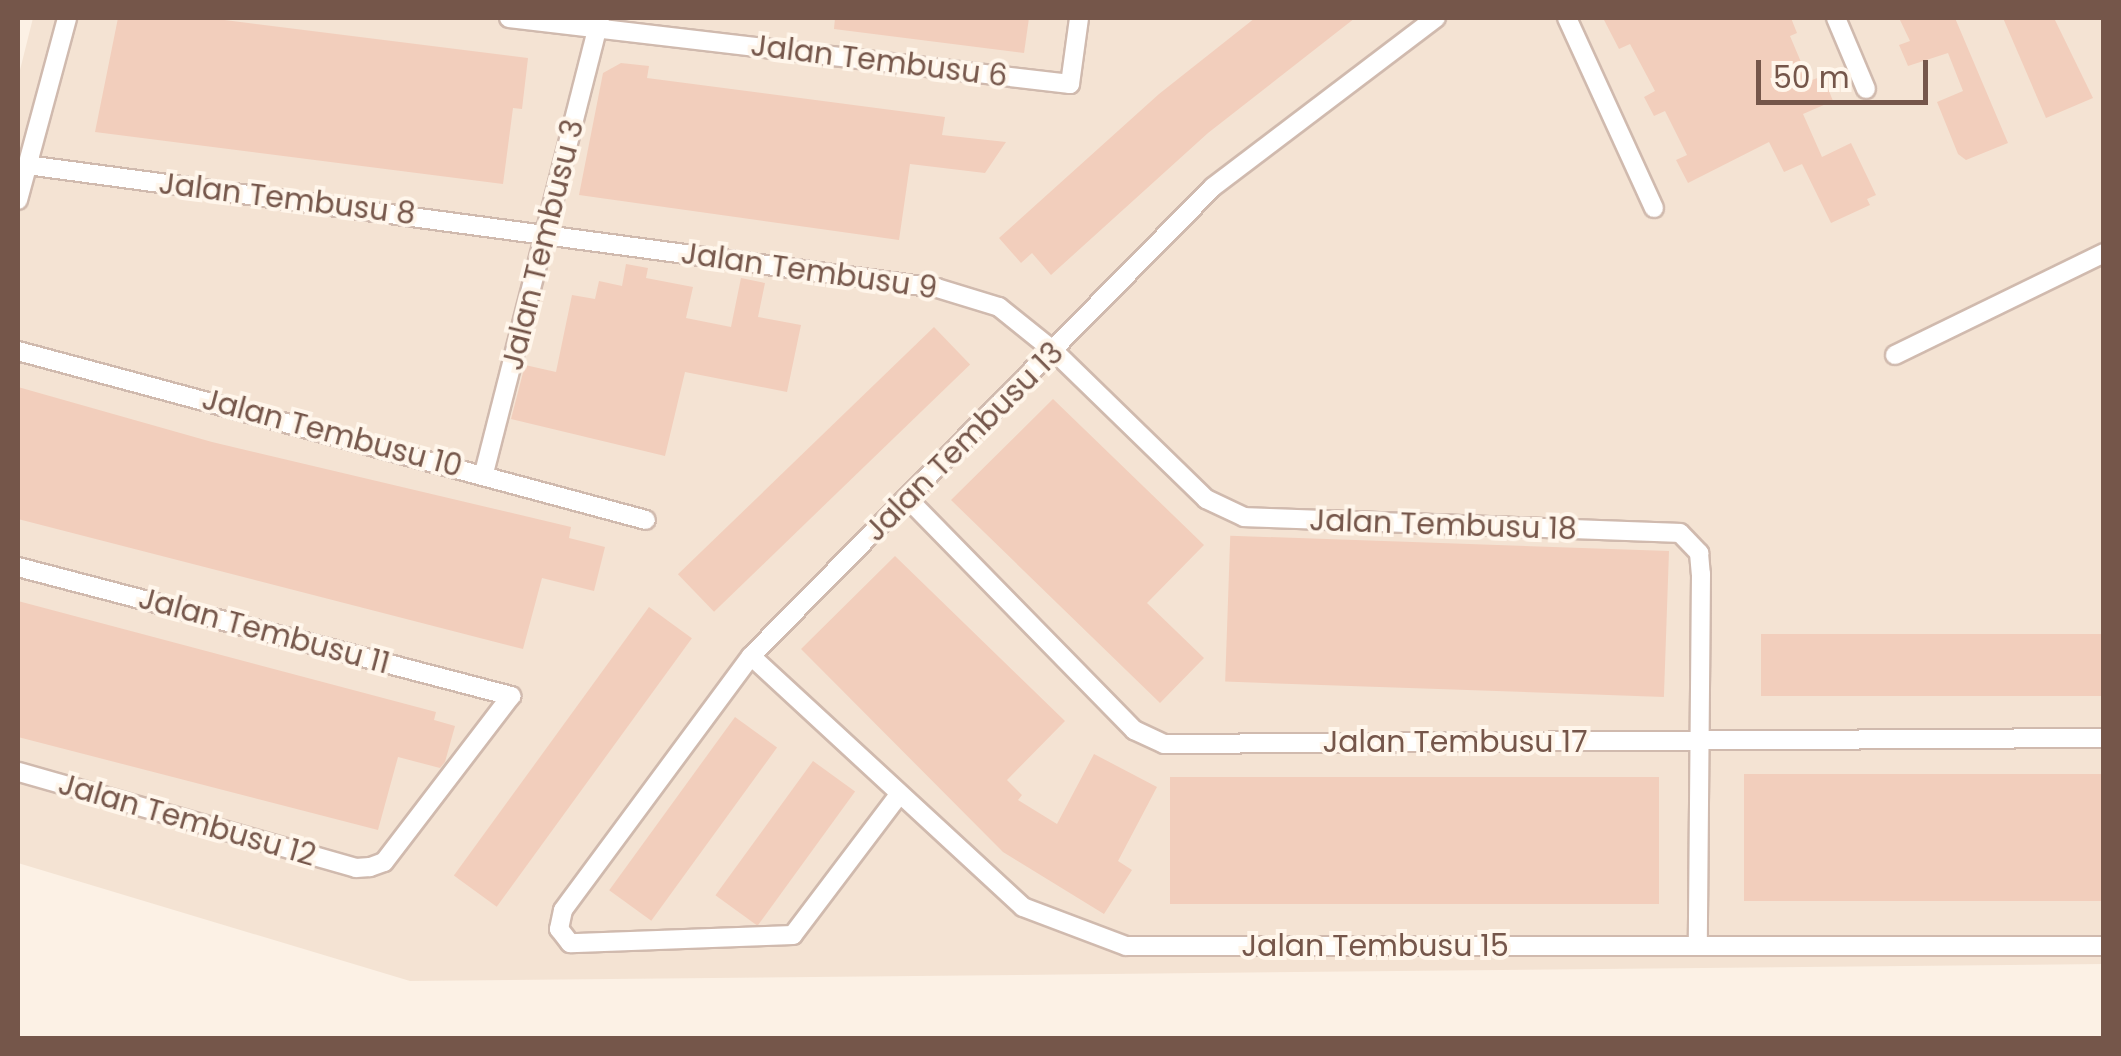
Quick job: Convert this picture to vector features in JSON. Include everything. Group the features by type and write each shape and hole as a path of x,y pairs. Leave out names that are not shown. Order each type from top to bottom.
{"street":[{"path":"18,200 68,18"},
{"name":"Jalan Tembusu 6","path":"509,18 599,23 1070,84 1079,18"},
{"name":"Jalan Tembusu 13","path":"898,796 793,935 570,943 559,929 563,910 751,656 1213,188 1436,18"},
{"path":"1567,18 1654,208"},
{"path":"1836,18 1866,89"},
{"name":"Jalan Tembusu 3","path":"484,473 599,23"},
{"name":"Jalan Tembusu 8","path":"27,166 546,233"},
{"name":"Jalan Tembusu 9","path":"546,233 937,288 999,307 1055,352"},
{"path":"1895,354 2104,253"},
{"name":"Jalan Tembusu 10","path":"18,351 484,473 646,520"},
{"name":"Jalan Tembusu 18","path":"1055,352 1206,499 1244,517 1680,533 1690,540 1701,574 1696,741"},
{"name":"Jalan Tembusu 17","path":"907,498 1134,730 1164,744 2104,738"},
{"name":"Jalan Tembusu 11","path":"18,567 511,696 384,862 356,868"},
{"name":"Jalan Tembusu 15","path":"751,656 898,796 1024,907 1126,946 2104,946"},
{"path":"1696,741 1698,946"},
{"name":"Jalan Tembusu 12","path":"18,772 356,868"}],"shaded area":[{"path":"33,18 2103,18 2103,964 410,981 18,863 18,78"}],"building":[{"path":"118,18 209,18 528,58 522,109 513,108 503,184 95,132"},
{"path":"835,18 1029,18 1024,53 834,29"},
{"path":"1255,18 1355,18 1208,133 1051,275 1032,253 1021,263 999,238 1159,94"},
{"path":"1603,18 1791,18 1797,33 1790,36 1809,81 1823,76 1833,101 1803,114 1822,157 1851,143 1876,195 1867,199 1870,205 1831,223 1802,164 1784,172 1769,142 1688,183 1676,160 1687,155 1665,111 1654,116 1644,97 1655,91 1630,44 1619,49"},
{"path":"1899,18 1955,18 2008,143 1966,160 1958,154 1937,102 1963,91 1948,53 1908,66 1899,45 1910,41"},
{"path":"2003,18 2054,18 2093,98 2046,118"},
{"path":"621,63 649,66 647,78 945,117 942,135 1006,142 985,173 910,164 899,240 579,195 603,73"},
{"path":"626,264 648,268 646,278 693,287 686,318 731,327 741,278 765,283 758,317 801,325 787,392 685,372 665,456 511,419 525,365 556,372 572,295 595,299 599,281 622,286"},
{"path":"934,327 970,364 714,612 678,574"},
{"path":"18,387 212,442 571,527 569,538 605,547 594,591 542,578 523,649 18,519"},
{"path":"1053,399 1204,545 1147,603 1204,658 1160,703 951,500"},
{"path":"1230,536 1669,551 1664,697 1225,682"},
{"path":"895,556 1065,721 1007,780 1022,795 1018,800 1057,824 1094,754 1157,787 1118,861 1132,870 1104,914 1003,852 801,649"},
{"path":"18,601 436,712 434,720 455,726 445,762 440,768 398,757 378,830 18,737"},
{"path":"649,607 692,638 497,907 454,876"},
{"path":"1761,634 2104,634 2104,696 1761,696"},
{"path":"735,717 777,748 651,921 609,890"},
{"path":"813,761 855,792 757,926 715,895"},
{"path":"1744,774 2104,774 2104,901 1744,901"},
{"path":"1170,777 1659,777 1659,904 1170,904"}]}
